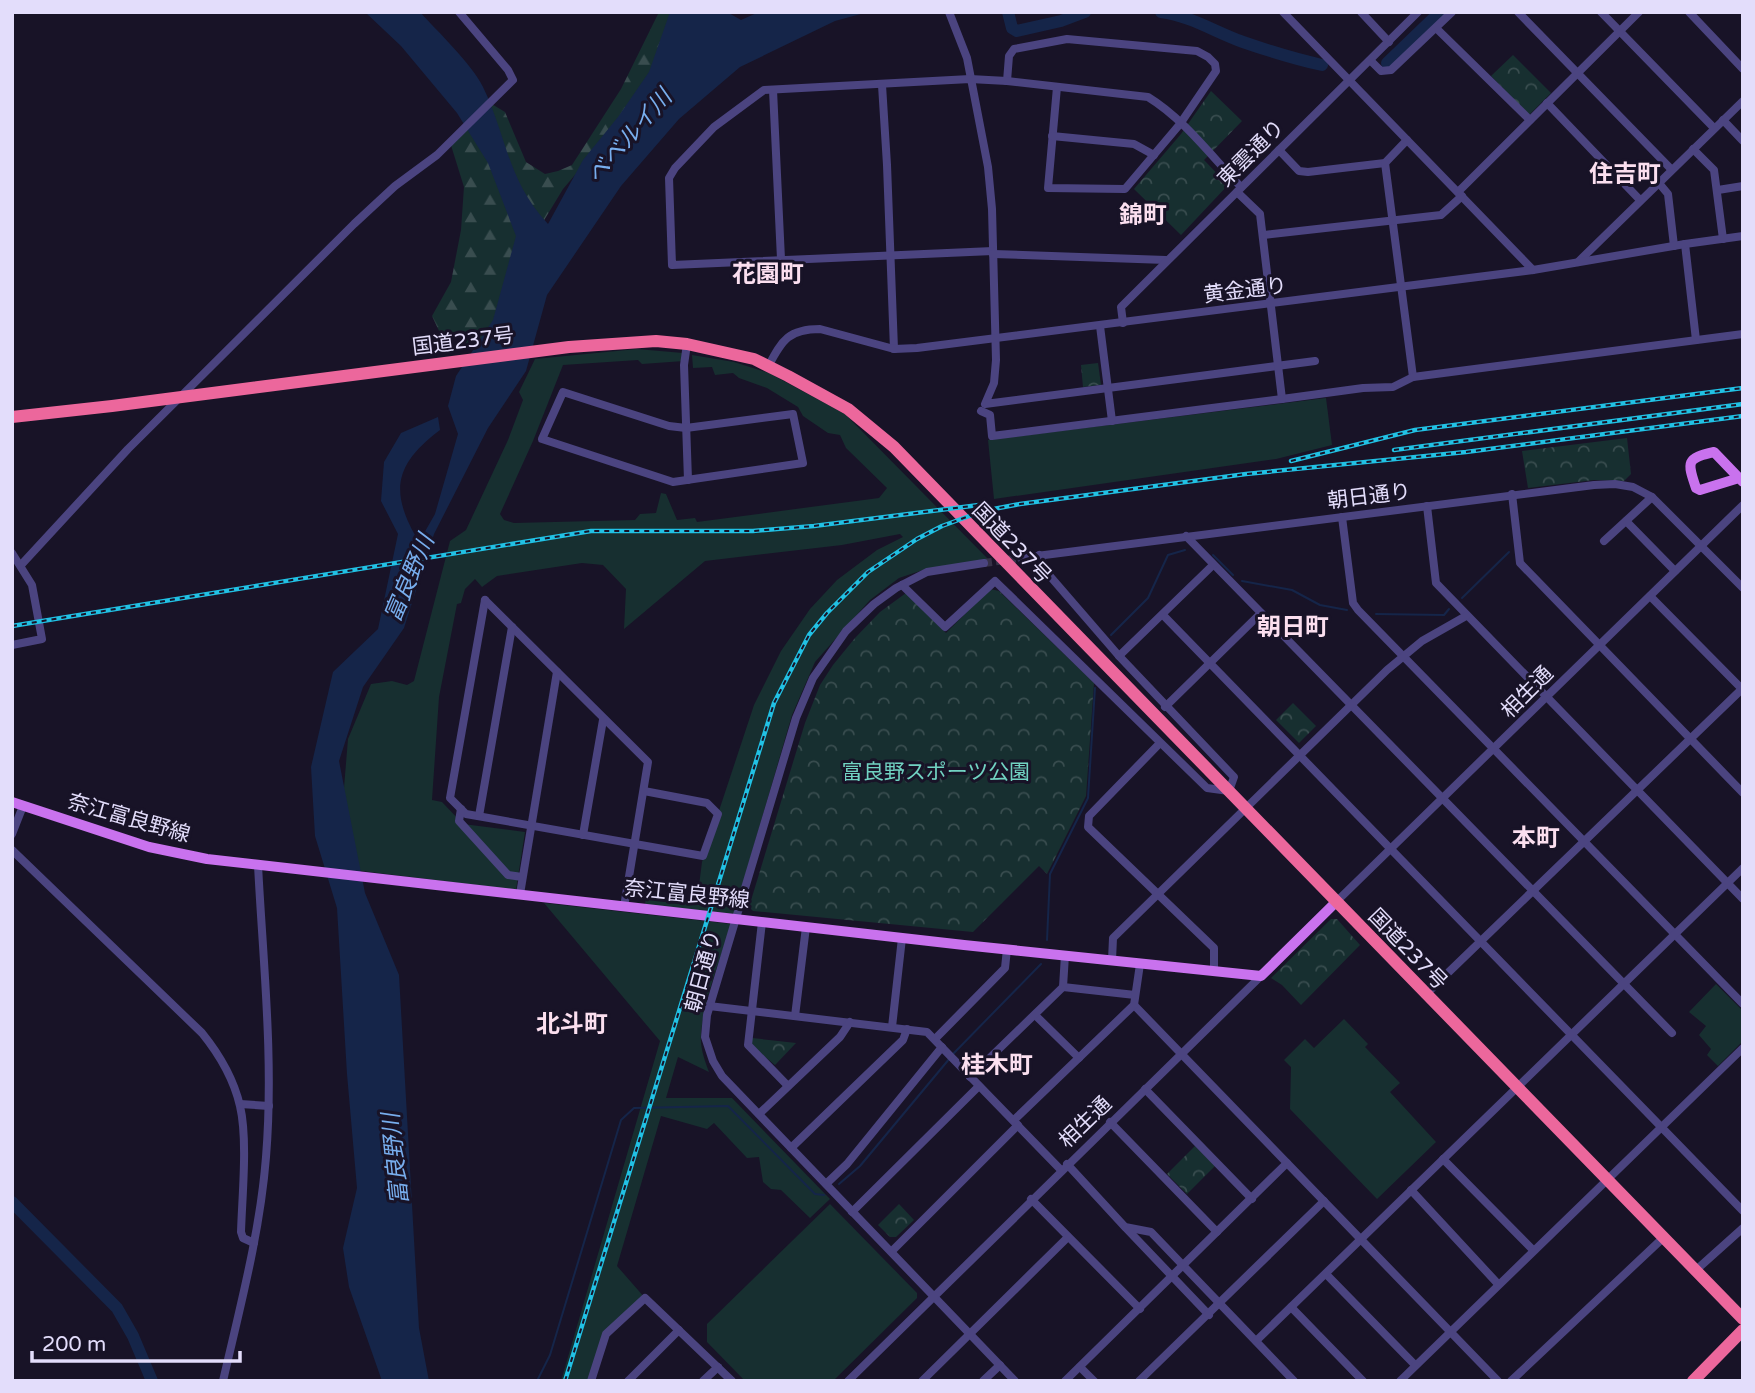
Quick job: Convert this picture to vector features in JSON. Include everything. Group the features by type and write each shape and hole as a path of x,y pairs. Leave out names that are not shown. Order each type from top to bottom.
{"highway":[{"name":"国道237号","path":"12,417 179,398 547,349 633,342 687,344 769,365 848,409 894,447 1335,903 1743,1319"},
{"path":"1693,1381 1743,1330"}],"main road":[{"path":"1714,452 1741,480 1700,491 1696,488 1689,467 1691,460 1695,456 1714,452"},
{"name":"奈江富良野線","path":"17,804 149,847 207,859 1261,976"},
{"path":"1261,976 1335,903"}],"street":[{"path":"21,565 128,449 354,224 395,186 441,152 513,80 508,70 459,12"},
{"path":"948,12 967,58 988,167 995,374 985,404 1315,361"},
{"path":"1361,12 1389,42"},
{"name":"東雲通り","path":"1123,323 1121,307 1418,12"},
{"path":"1371,61 1381,71 1391,70 1452,12"},
{"path":"1518,12 1671,169"},
{"path":"1601,12 1714,128"},
{"path":"1264,235 1441,215 1530,120 1639,12"},
{"path":"1689,12 1743,69"},
{"path":"1289,14 1349,81 1533,270"},
{"path":"1436,28 1530,120"},
{"path":"1007,81 1009,56 1014,49 1067,38 1197,51 1215,64 1216,71 1180,124 1125,189 1048,188 1057,86"},
{"path":"1166,260 993,253 891,254 672,265 669,178 674,169 714,127 764,90 971,79 1148,97 1160,104 1180,124 1260,214 1282,399"},
{"path":"881,85 894,349"},
{"path":"773,90 781,258"},
{"path":"1578,262 1743,101"},
{"path":"1547,103 1640,200"},
{"path":"1723,120 1743,141"},
{"path":"1052,136 1134,144 1154,155"},
{"path":"1279,150 1299,171 1308,173 1385,163 1407,140"},
{"path":"1693,149 1714,170 1723,239"},
{"path":"1385,163 1413,377"},
{"path":"1658,182 1668,194 1674,246"},
{"path":"1718,190 1743,186"},
{"name":"黄金通り","path":"769,365 785,339 797,331 808,329 820,329 894,349 917,348 1533,270 1743,236"},
{"path":"1685,244 1696,340"},
{"path":"1100,326 1112,421"},
{"path":"981,411 990,415 992,436 1363,387 1393,387 1413,377 1743,334"},
{"path":"687,344 684,365 688,480"},
{"path":"563,391 668,426 686,428 793,414 803,463 688,480 673,482 542,439 563,391"},
{"name":"朝日通り","path":"1021,558 1512,494 1615,484 1633,488 1652,497 1743,588"},
{"path":"1512,494 1520,563 1743,793"},
{"path":"1604,541 1652,497"},
{"name":"相生通","path":"1335,903 1743,505"},
{"path":"1427,506 1436,583 1743,898"},
{"path":"1342,517 1353,603 1743,1004"},
{"path":"1626,521 1675,571"},
{"path":"1186,536 1623,985 1672,1032"},
{"path":"12,553 32,585 42,639 12,645"},
{"path":"902,585 945,627 995,581 1207,788 1229,791 1234,778 1119,656 1049,575 1039,555"},
{"name":"朝日通り","path":"984,563 927,572 902,585 874,604 846,631 813,678 796,718 709,1006 705,1037 713,1061 722,1076 1015,1381"},
{"path":"1119,656 1213,565"},
{"path":"1425,995 1742,689 1650,596"},
{"path":"624,907 635,845 644,791 648,762 485,600 450,798 466,814 635,845 703,856 718,814 707,803 644,791"},
{"path":"1165,707 1261,613"},
{"path":"1163,615 1743,1210"},
{"path":"1112,960 1113,938 1351,706 1422,641 1466,616"},
{"path":"479,816 512,626"},
{"path":"520,894 557,672"},
{"path":"583,835 603,720"},
{"path":"1160,743 1089,816 1088,827 1214,948 1214,971"},
{"path":"12,834 17,804"},
{"path":"461,809 459,821 508,875 522,877"},
{"path":"12,850 202,1033 219,1056 240,1104 243,1159 241,1232 243,1238 254,1243"},
{"path":"223,1381 254,1243 263,1187 269,1107 258,865"},
{"path":"1256,1341 1743,868"},
{"path":"762,922 747,1045 788,1086"},
{"path":"795,1016 806,927"},
{"path":"892,1027 902,938"},
{"path":"935,1039 1005,968 1007,949"},
{"path":"970,1077 1063,987 1065,955"},
{"path":"892,1251 1134,1005 1140,964"},
{"name":"相生通","path":"848,1381 1261,976"},
{"path":"1063,987 1135,995"},
{"path":"1134,1005 1498,1381"},
{"path":"709,1006 927,1032 1016,1123 1125,1227 1209,1315"},
{"path":"1035,1015 1079,1058"},
{"path":"759,1114 840,1037 850,1022"},
{"path":"791,1148 903,1040 907,1029"},
{"path":"1400,1381 1743,1048"},
{"path":"826,1184 948,1053"},
{"path":"852,1212 979,1086"},
{"path":"1145,1089 1252,1199"},
{"path":"240,1104 269,1107"},
{"path":"1110,1122 1217,1232"},
{"path":"1443,1158 1533,1250"},
{"path":"1065,1381 1287,1163"},
{"path":"1411,1190 1498,1284"},
{"path":"1031,1199 1140,1309"},
{"path":"1139,1381 1324,1200"},
{"path":"1125,1227 1151,1232 1294,1381"},
{"path":"1695,1271 1743,1228"},
{"path":"922,1381 1068,1237"},
{"path":"1511,1381 1663,1238"},
{"path":"1325,1274 1415,1366"},
{"path":"591,1381 606,1334 645,1298 732,1381"},
{"path":"1291,1307 1363,1381"},
{"path":"628,1381 679,1330"},
{"path":"983,1381 1000,1365"},
{"path":"703,1381 718,1367"},
{"path":"1080,1367 1094,1381"}],"green space":[{"path":"659,12 679,12 666,57 627,114 563,189 543,222 486,337 475,347 464,348 464,336 441,335 432,316 451,282 461,230 464,187 450,142 485,100 505,112 526,162 545,174 572,165 621,89"},
{"path":"1513,55 1551,93 1529,115 1491,76"},
{"path":"1211,91 1242,121 1204,160 1228,185 1181,235 1134,189 1181,134"},
{"path":"637,349 683,353 684,361 642,364 638,360 563,365 500,514 504,520 514,523 635,520 640,514 656,513 661,493 666,494 677,520 695,518 697,522 879,498 887,488 846,448 840,435 828,433 803,416 798,407 767,388 739,378 733,373 715,375 712,367 693,368 692,355 734,362 769,373 845,414 991,562 926,569 899,578 870,600 815,662 792,715 734,914 645,905 646,897 697,901 702,862 754,705 781,651 810,609 837,580 877,550 903,537 900,534 842,545 705,561 624,629 626,589 603,565 582,563 497,576 482,587 475,579 465,589 461,603 457,604 439,697 432,800 442,802 463,824 525,832 516,890 354,870 343,800 348,739 371,684 392,681 407,685 414,681 450,541 466,530 508,440 523,400 519,392 535,359"},
{"path":"1098,363 1101,385 1083,387 1081,365"},
{"path":"1326,398 1332,445 1276,459 994,499 988,440"},
{"path":"1627,438 1631,474 1624,481 1594,480 1528,488 1522,451"},
{"name":"富良野スポーツ公園","path":"990,589 999,591 1094,683 1086,796 1047,874 1039,866 973,932 753,911 749,907 805,723 820,685 833,665 880,612 906,593 946,633"},
{"path":"1293,703 1316,726 1299,743 1276,720"},
{"path":"544,903 731,924 702,1022 701,1045 709,1072 678,1057 666,1098 732,1098 830,1199 810,1218 781,1190 771,1189 763,1182 759,1157 747,1158 714,1123 707,1129 661,1116 617,1266 645,1298 606,1334 591,1381 561,1381 660,1041"},
{"path":"1331,919 1337,919 1360,945 1301,1005 1282,985 1271,978"},
{"path":"1716,984 1743,1011 1743,1041 1718,1066 1707,1055 1711,1049 1699,1035 1706,1026 1689,1012"},
{"path":"1344,1019 1368,1044 1365,1047 1400,1083 1390,1092 1436,1142 1377,1199 1290,1109 1291,1067 1284,1060 1305,1039 1314,1048"},
{"path":"752,1038 796,1043 775,1065 751,1045"},
{"path":"1195,1146 1215,1166 1187,1194 1167,1174"},
{"path":"830,1204 917,1293 917,1298 833,1381 745,1381 707,1342 707,1324"},
{"path":"899,1204 914,1220 896,1237 890,1237 878,1225"}],"water":[{"path":"365,12 420,12 463,58 483,87 524,191 548,224 583,160 618,117 649,72 670,12 727,12 741,20 759,12 868,12 835,21 740,67 679,119 621,186 547,295 526,371 488,428 434,534 404,628 363,687 339,761 365,893 399,975 419,1328 429,1381 382,1381 349,1287 343,1248 357,1188 337,908 315,836 311,767 333,672 378,629 398,534 381,501 384,462 401,433 438,417 440,430 413,455 401,480 403,508 419,542 435,514 458,434 448,406 456,376 493,320 516,236 488,163 457,113 401,46"}],"waterway":[{"path":"1008,12 1012,28 1017,31 1061,21 1085,12"},
{"path":"1161,12 1193,21 1263,49 1322,65"},
{"path":"1387,63 1440,12"},
{"path":"1111,635 1148,598 1168,555 1185,550"},
{"path":"1462,598 1509,552"},
{"path":"1213,555 1233,575"},
{"path":"1242,581 1292,590 1320,605 1347,610"},
{"path":"1376,614 1444,615 1449,609"},
{"path":"1047,940 1050,874 1088,798 1095,688"},
{"path":"953,1054 1041,964"},
{"path":"839,1184 860,1166 950,1058"},
{"path":"537,1381 550,1355 621,1120 634,1108 728,1106 815,1194 824,1195"},
{"path":"12,1202 117,1308 133,1336 152,1381"}],"tunnel":[{"path":"984,563 1021,558"}],"railway":[{"path":"1291,461 1415,430 1743,388"},
{"path":"1394,450 1743,404"},
{"path":"565,1381 774,703 809,635 868,572 917,539 942,526 983,511 1020,504 1246,474 1466,452 1743,416"},
{"path":"12,626 591,531 753,531 979,505"}],"district":[{"name":"住吉町","path":"1625,174"},
{"name":"錦町","path":"1143,215"},
{"name":"花園町","path":"768,274"},
{"name":"朝日町","path":"1293,627"},
{"name":"本町","path":"1536,838"},
{"name":"北斗町","path":"572,1024"},
{"name":"桂木町","path":"997,1065"}],"water label":[{"name":"ベベルイ川","path":"629,136"},
{"name":"富良野川","path":"409,578"},
{"name":"富良野川","path":"395,1159"}]}
